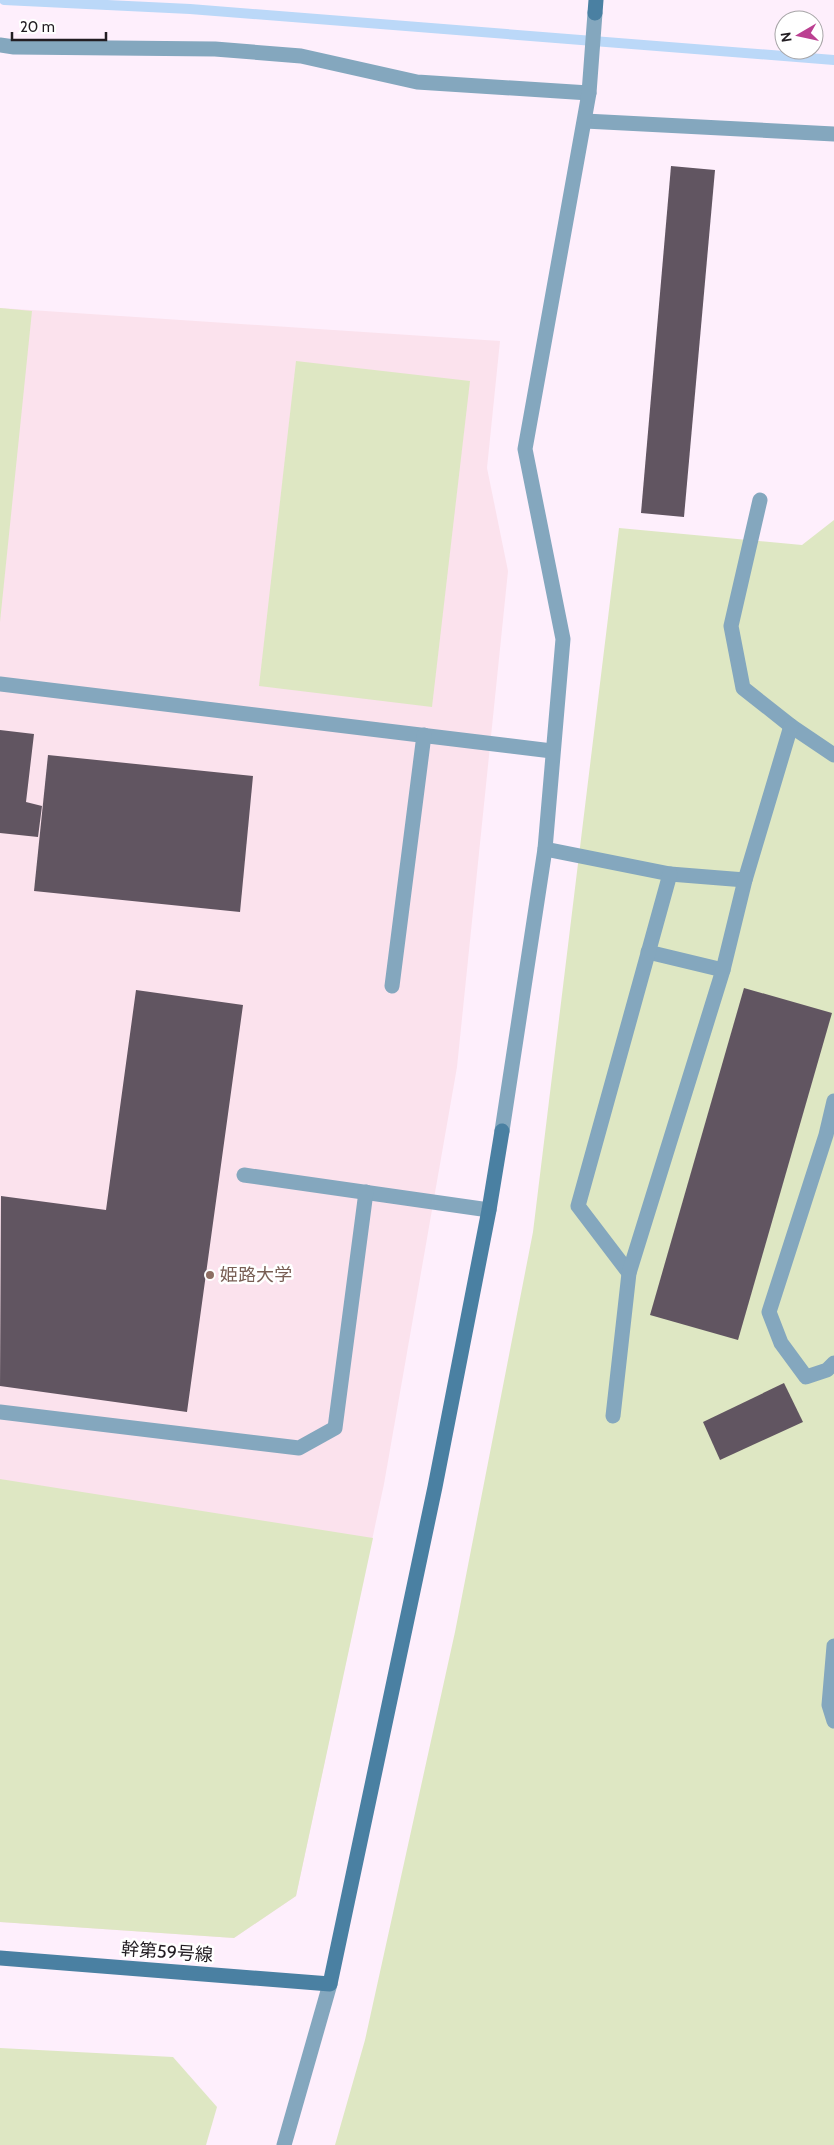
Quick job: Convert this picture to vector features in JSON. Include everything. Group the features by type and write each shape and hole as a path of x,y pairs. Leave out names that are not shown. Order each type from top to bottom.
{"street":[{"path":"284,2145 330,1984 435,1487 489,1210 545,850 563,639 526,449 585,120 589,93 595,7"},
{"path":"0,45 14,47 215,48 301,56 417,82 589,93"},
{"path":"585,120 834,134"},
{"path":"760,500 731,626 743,688 791,726 834,756"},
{"path":"0,684 552,751"},
{"path":"613,1416 629,1273 723,970 745,880 791,726"},
{"path":"392,986 424,736"},
{"path":"545,850 670,874 745,880"},
{"path":"629,1273 578,1206 670,874"},
{"path":"648,952 723,970"},
{"path":"832,1372 806,1378 781,1343 769,1312 830,1136 834,1101"},
{"path":"244,1175 489,1210"},
{"path":"0,1412 299,1448 336,1428 366,1192"},
{"path":"834,1646 830,1706 834,1721"},
{"name":"幹第59号線","path":"0,1958 330,1984"}],"shaded area":[{"name":"姫路大学","path":"0,308 500,341 487,468 508,571 457,1067 384,1484 296,1896 234,1938 0,1922"}],"green space":[{"path":"0,308 32,311 0,622"},
{"path":"296,361 470,381 432,707 259,686"},
{"path":"834,520 834,2145 335,2145 365,2040 455,1632 533,1232 619,528 802,545"},
{"path":"0,1479 373,1538 296,1896 234,1938 0,1922"},
{"path":"0,2048 173,2057 217,2107 206,2145 0,2145"}],"building":[{"path":"671,166 715,170 684,517 641,513"},
{"path":"0,730 34,734 26,802 42,806 38,837 0,833"},
{"path":"48,755 253,776 240,912 34,891"},
{"path":"744,988 832,1013 738,1340 650,1315"},
{"path":"136,990 243,1005 187,1412 0,1386 1,1196 106,1210"},
{"path":"784,1383 803,1422 720,1460 703,1422"}],"waterway":[{"path":"4,0 190,9 834,60"}],"place":[{"name":"姫路大学","path":"210,1275"}]}
